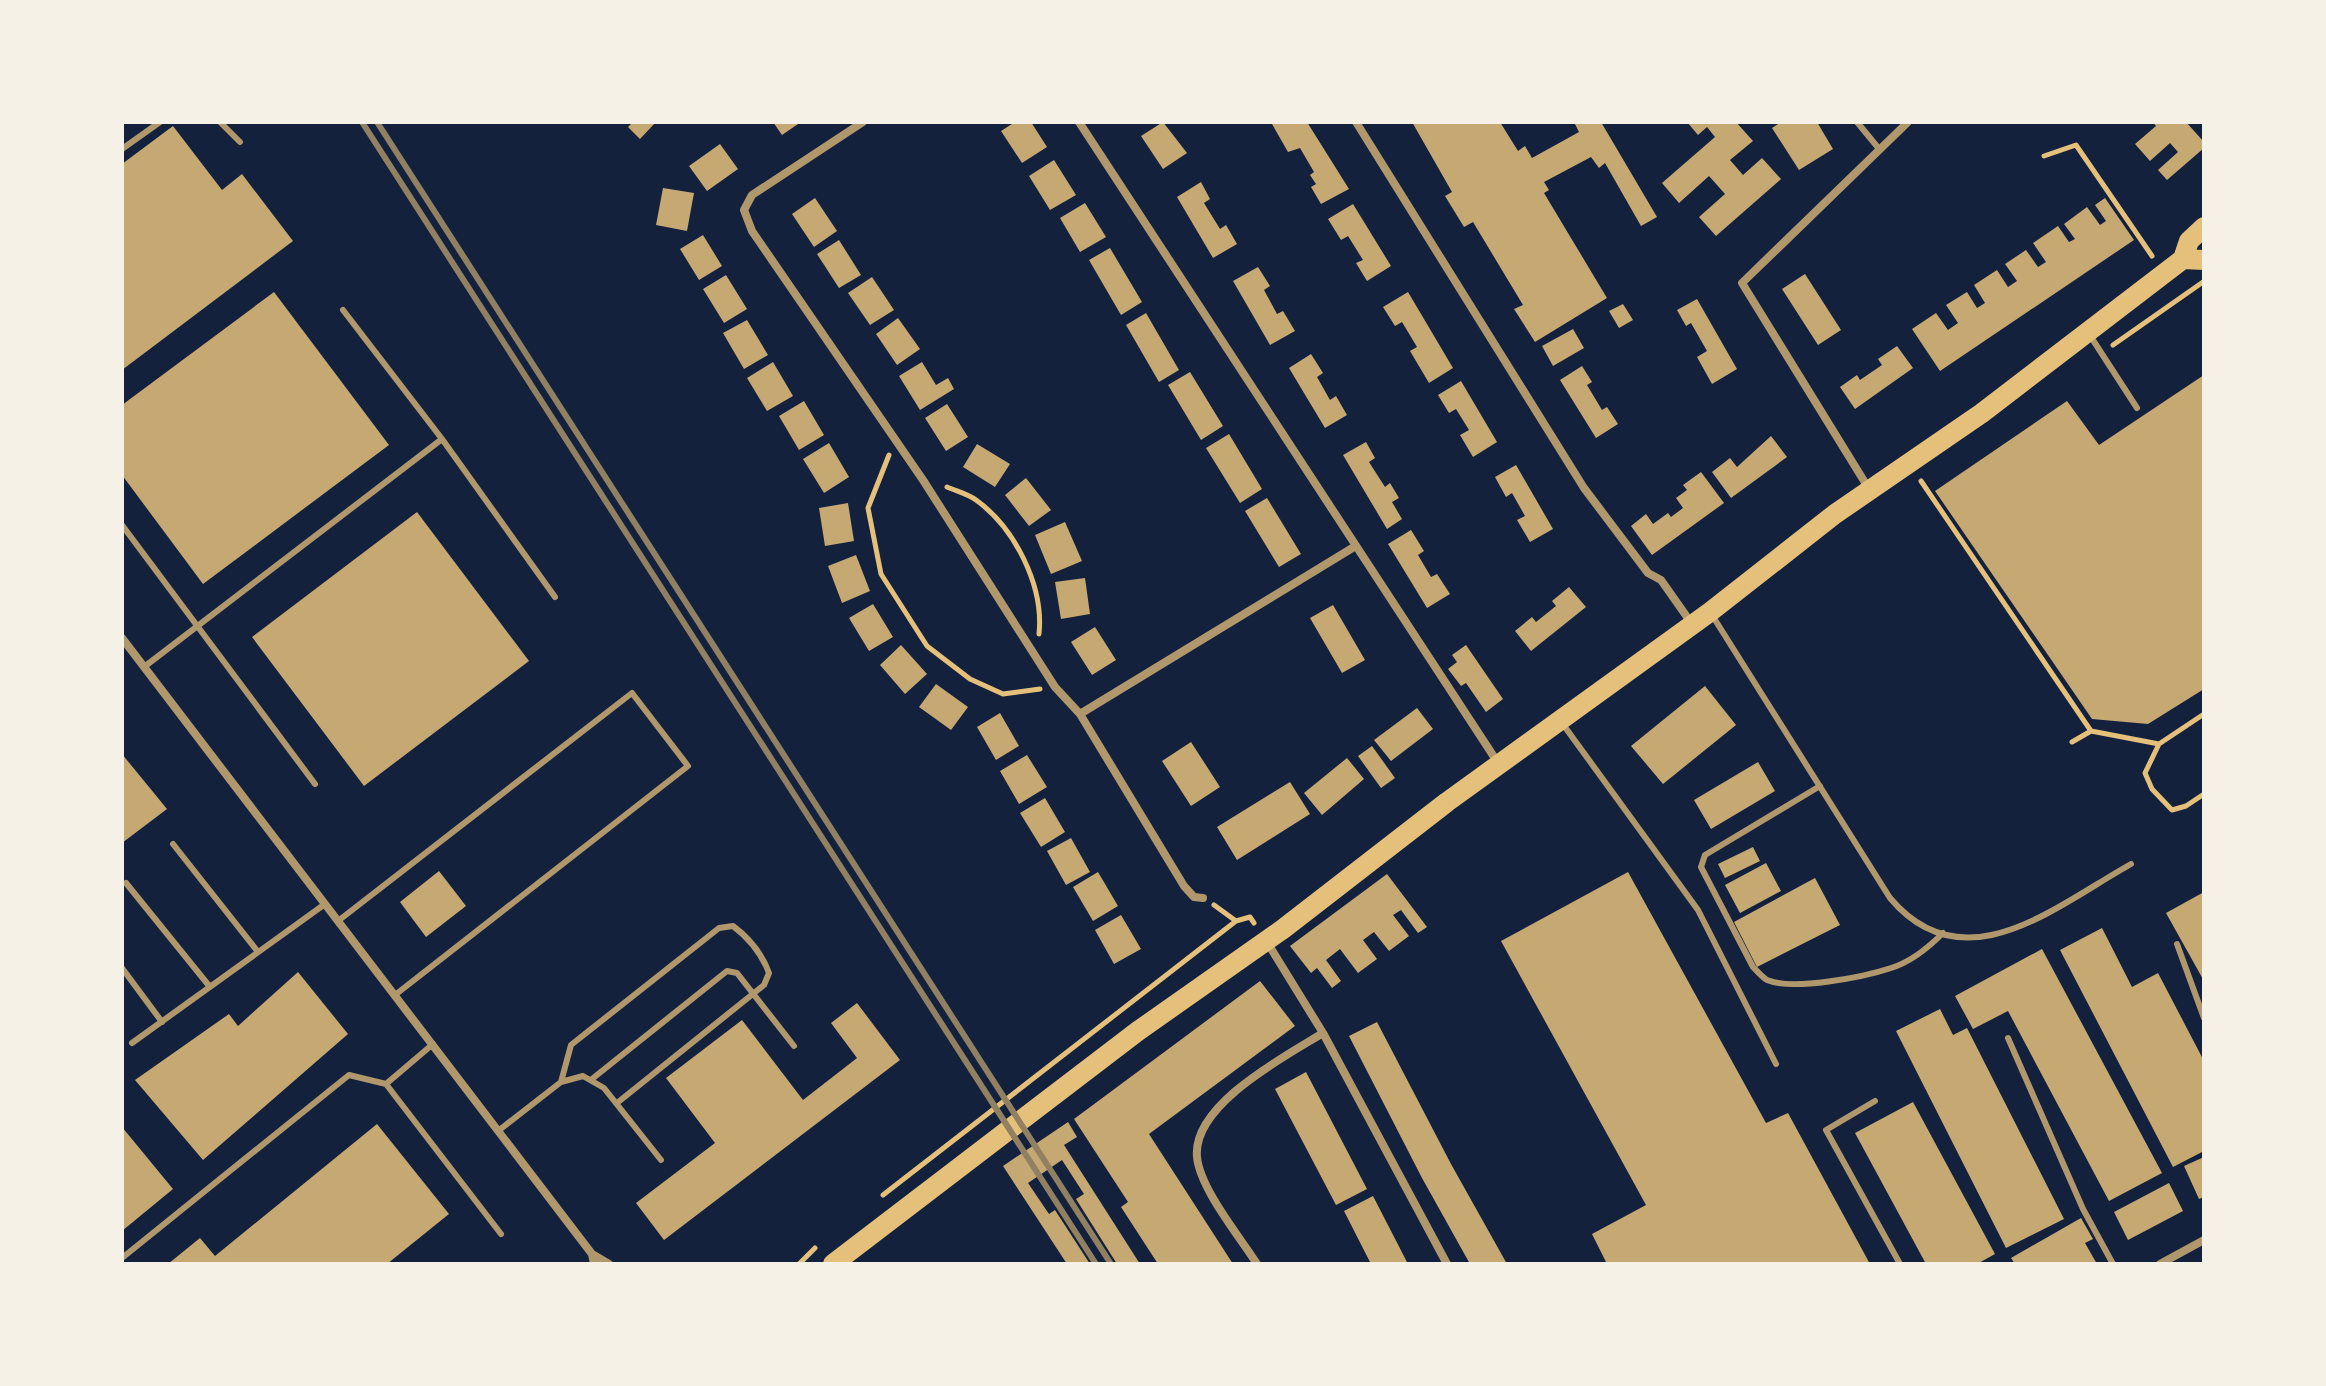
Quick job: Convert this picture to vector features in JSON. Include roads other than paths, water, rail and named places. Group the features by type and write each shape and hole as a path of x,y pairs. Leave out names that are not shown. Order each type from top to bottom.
{"main road":[{"path":"833,1264 1138,1031 1267,941 1499,763 1693,625 1869,490 1982,413 2087,330 2194,260 2189,241 2204,227"}],"street":[{"path":"863,122 752,195 744,210 752,231 923,480 1055,687 1080,714 1184,886 1194,897 1203,898"},
{"path":"1356,122 1584,488 1648,573 1661,580 1693,625"},
{"path":"1869,490 1742,283 1907,123"},
{"path":"1083,124 1354,547 1499,763"},
{"path":"1080,714 1354,547"},
{"path":"122,638 433,1044 593,1259 609,1264"},
{"path":"1267,941 1323,1033 1447,1264"},
{"path":"1257,1264 1209,1188 1197,1158 1199,1131 1219,1105 1323,1033"},
{"path":"2160,1264 2202,1244"}],"lane":[{"path":"122,149 160,122"},
{"path":"220,122 240,142"},
{"path":"1857,122 1880,150"},
{"path":"343,310 442,439 555,597"},
{"path":"2087,330 2107,366 2137,408"},
{"path":"144,667 442,439"},
{"path":"122,525 315,784"},
{"path":"1710,612 1906,917 1918,927 1976,939 2013,931 2131,864"},
{"path":"338,921 632,693 688,766 395,995"},
{"path":"1561,721 1698,910 1776,1064"},
{"path":"1820,786 1705,855 1701,867 1753,967 1766,979 1792,985 1848,977 1892,968 1924,951 1943,933"},
{"path":"173,844 258,952"},
{"path":"126,883 210,987"},
{"path":"132,1043 325,904"},
{"path":"561,1082 571,1045 719,928 733,926 745,934 769,973 764,985 617,1103"},
{"path":"2177,944 2204,1018"},
{"path":"122,968 162,1022"},
{"path":"592,1079 727,971 737,973 794,1046"},
{"path":"2008,1038 2083,1209 2113,1264"},
{"path":"386,1084 433,1044"},
{"path":"122,1258 349,1075 386,1084 501,1234"},
{"path":"498,1131 561,1082 572,1077 592,1079 617,1103 661,1160"},
{"path":"1875,1101 1826,1130 1900,1264"}],"railway":[{"path":"362,122 1096,1264"},
{"path":"377,122 1111,1264"}]}
